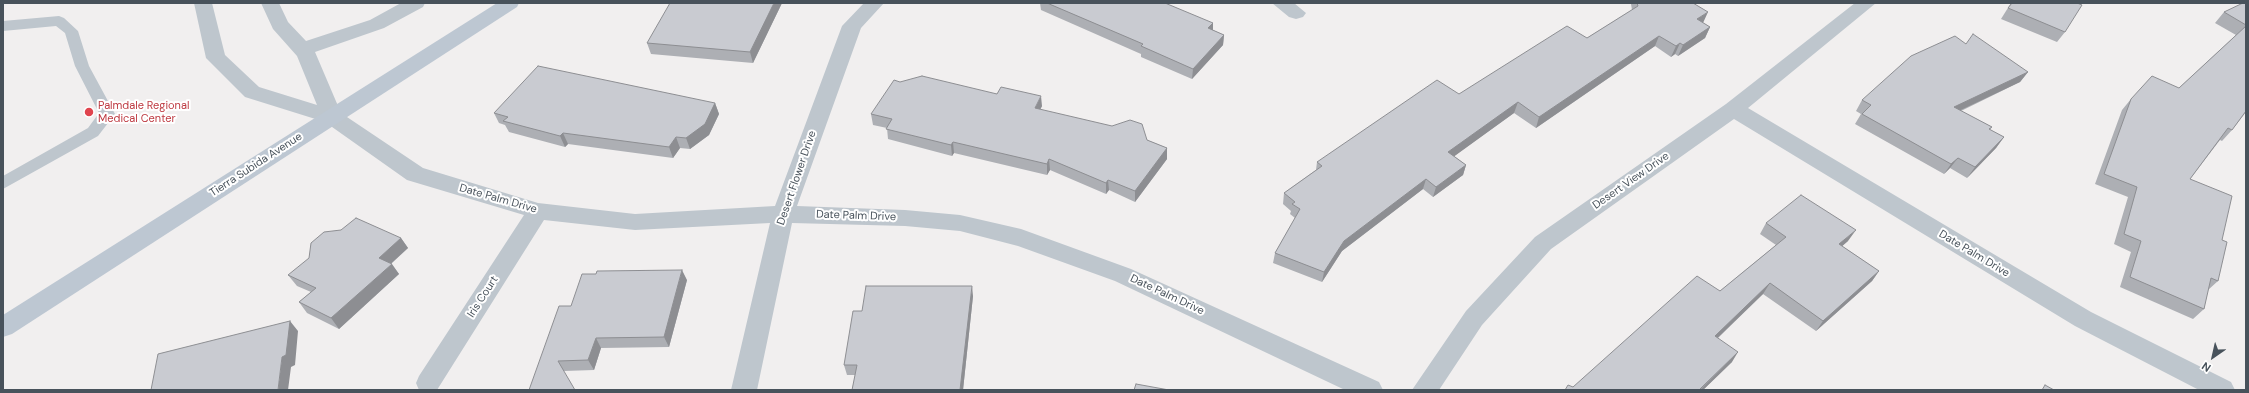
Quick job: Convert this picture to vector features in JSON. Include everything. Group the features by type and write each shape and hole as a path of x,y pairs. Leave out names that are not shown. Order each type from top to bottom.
{"main road":[{"name":"Tierra Subida Avenue","path":"3,327 510,3"}],"street":[{"name":"Date Palm Drive","path":"203,3 216,58 252,92 332,117 415,174 538,212 635,222 783,214 905,218 960,224 1021,238 1123,275 1370,390"},
{"path":"270,3 280,25 308,55 332,117"},
{"path":"303,49 377,24 416,3"},
{"name":"Desert Flower Drive","path":"744,390 783,214 852,26 875,3"},
{"name":"Desert View Drive","path":"1425,390 1474,318 1543,243 1733,109 1867,3"},
{"name":"Date Palm Drive","path":"1733,109 2083,319 2222,390"},
{"name":"Iris Court","path":"428,383 538,212"}],"lane":[{"path":"3,26 59,21 71,31 82,66 106,114 93,132 3,183"}],"building":[{"path":"670,3 774,3 750,52 647,43"},
{"path":"1047,3 1165,3 1213,23 1208,28 1224,35 1193,69 1141,46 1143,44"},
{"path":"1637,3 1693,3 1708,12 1697,19 1710,27 1683,45 1680,43 1676,46 1659,36 1539,117 1518,102 1448,152 1466,165 1436,187 1426,179 1344,241 1324,272 1275,253 1300,209 1292,204 1295,202 1284,193 1322,166 1317,162 1437,80 1459,94 1567,26 1587,38 1638,6"},
{"path":"2012,3 2077,3 2082,5 2065,32 2008,8"},
{"path":"2246,3 2246,25 2224,12"},
{"path":"2246,26 2246,111 2232,130 2228,128 2190,179 2232,196 2222,240 2227,242 2218,281 2211,278 2204,309 2130,277 2141,241 2124,234 2137,187 2104,174 2131,99 2152,76 2179,88"},
{"path":"1973,34 2028,72 1954,107 1992,127 1989,129 2004,137 1975,167 1958,158 1951,164 1862,114 1871,105 1862,100 1911,56 1955,36 1966,44"},
{"path":"538,66 715,103 705,124 686,138 676,137 669,147 563,133 560,136 503,121 508,117 494,113"},
{"path":"922,76 997,94 1001,87 1041,96 1035,108 1112,126 1130,120 1142,124 1147,140 1167,148 1135,191 1108,180 1106,183 1049,159 1047,164 953,142 951,145 886,129 892,119 871,114 894,80 900,82"},
{"path":"1801,195 1856,230 1839,244 1879,271 1823,321 1770,283 1715,336 1738,352 1700,389 1702,390 1565,390 1568,385 1573,387 1697,276 1720,291 1786,237 1766,223"},
{"path":"356,218 401,238 379,258 392,264 331,318 299,302 316,288 288,275 309,258 311,243 324,232 341,230"},
{"path":"682,270 664,337 596,338 588,360 558,361 575,390 529,390 559,306 571,306 582,274 596,274 597,271"},
{"path":"866,286 972,286 960,390 852,390 857,365 844,365 853,311 862,311"},
{"path":"290,321 286,355 282,357 278,390 151,390 158,354"},
{"path":"1136,384 1169,390 1134,390"},
{"path":"2045,385 2054,390 2042,390"}],"place":[{"name":"Palmdale Regional Medical Center","path":"89,112"}]}
